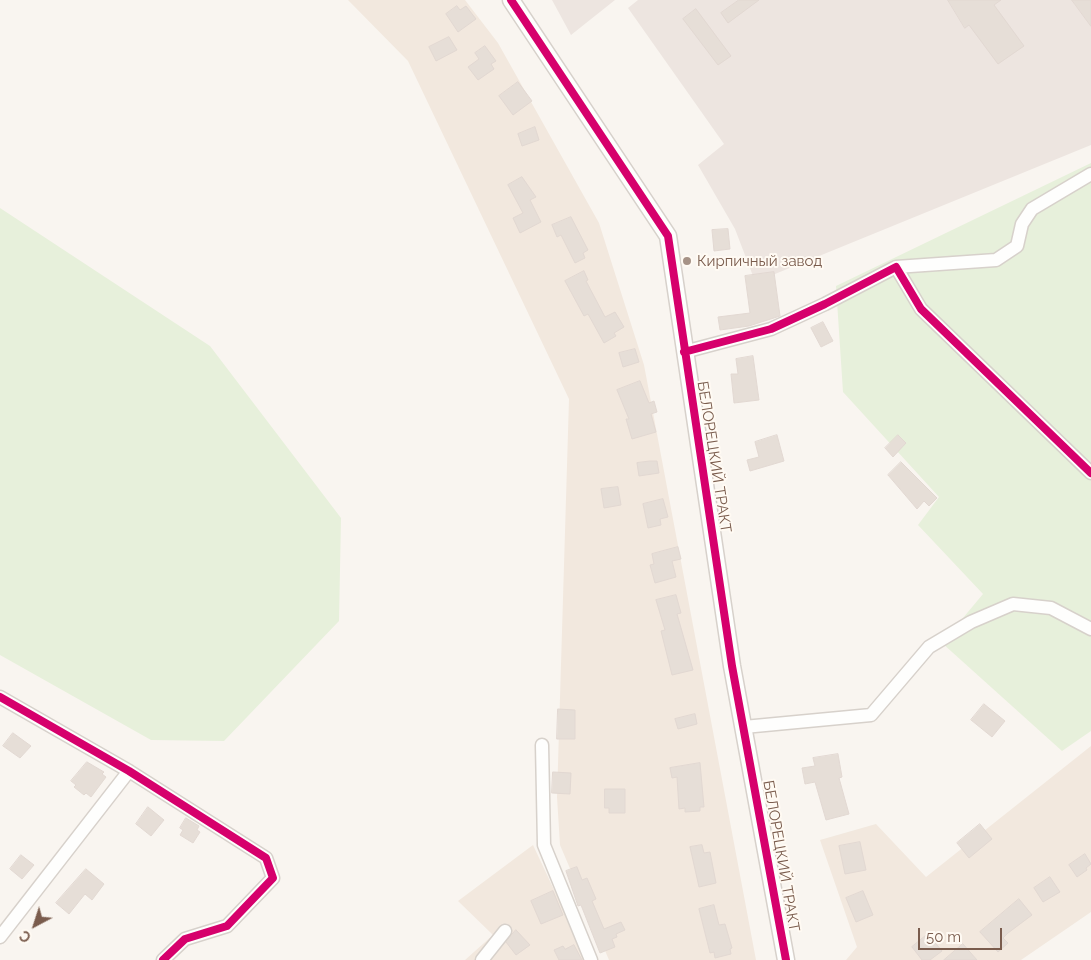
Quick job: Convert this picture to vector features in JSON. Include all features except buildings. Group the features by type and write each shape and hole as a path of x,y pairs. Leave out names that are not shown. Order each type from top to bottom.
{"street":[{"name":"БЕЛОРЕЦКИЙ ТРАКТ","path":"511,0 668,236 684,352 744,727 786,960"},
{"path":"684,352 771,329 825,304 896,267 996,260 1017,246 1022,224 1032,209 1091,174"},
{"path":"896,267 921,309 1091,473"},
{"path":"744,727 870,715 929,647 971,622 1013,604 1051,608 1091,629"},
{"path":"0,698 129,771 266,858 273,878 226,926 185,939 163,960"},
{"path":"542,745 544,845 591,960"},
{"path":"0,937 129,771"},
{"path":"482,960 506,931"}],"shaded area":[{"path":"348,0 465,0 498,43 599,223 644,365 756,960 609,960 560,845 557,797 569,399 408,61"},
{"path":"552,0 615,0 571,35"},
{"name":"Кирпичный завод","path":"638,0 1091,0 1091,145 775,274 753,276 735,229 698,165 724,144 628,8"},
{"path":"1091,746 1091,912 1021,960 846,960 857,947 820,840 876,824 926,877"},
{"path":"533,845 587,960 465,960 493,935 458,901"}],"green space":[{"path":"1091,163 1091,731 1062,751 942,643 983,594 918,525 939,497 843,392 836,286"},
{"path":"0,208 210,346 341,518 339,621 224,741 151,740 0,655"}],"cycle path":[{"path":"511,0 668,236 732,666 786,960"},
{"path":"684,352 771,329 825,304 896,267 921,309 1091,473"},
{"path":"0,697 129,771 266,858 273,878 227,926 185,939 163,960"}],"place":[{"name":"Кирпичный завод","path":"687,261"}]}
